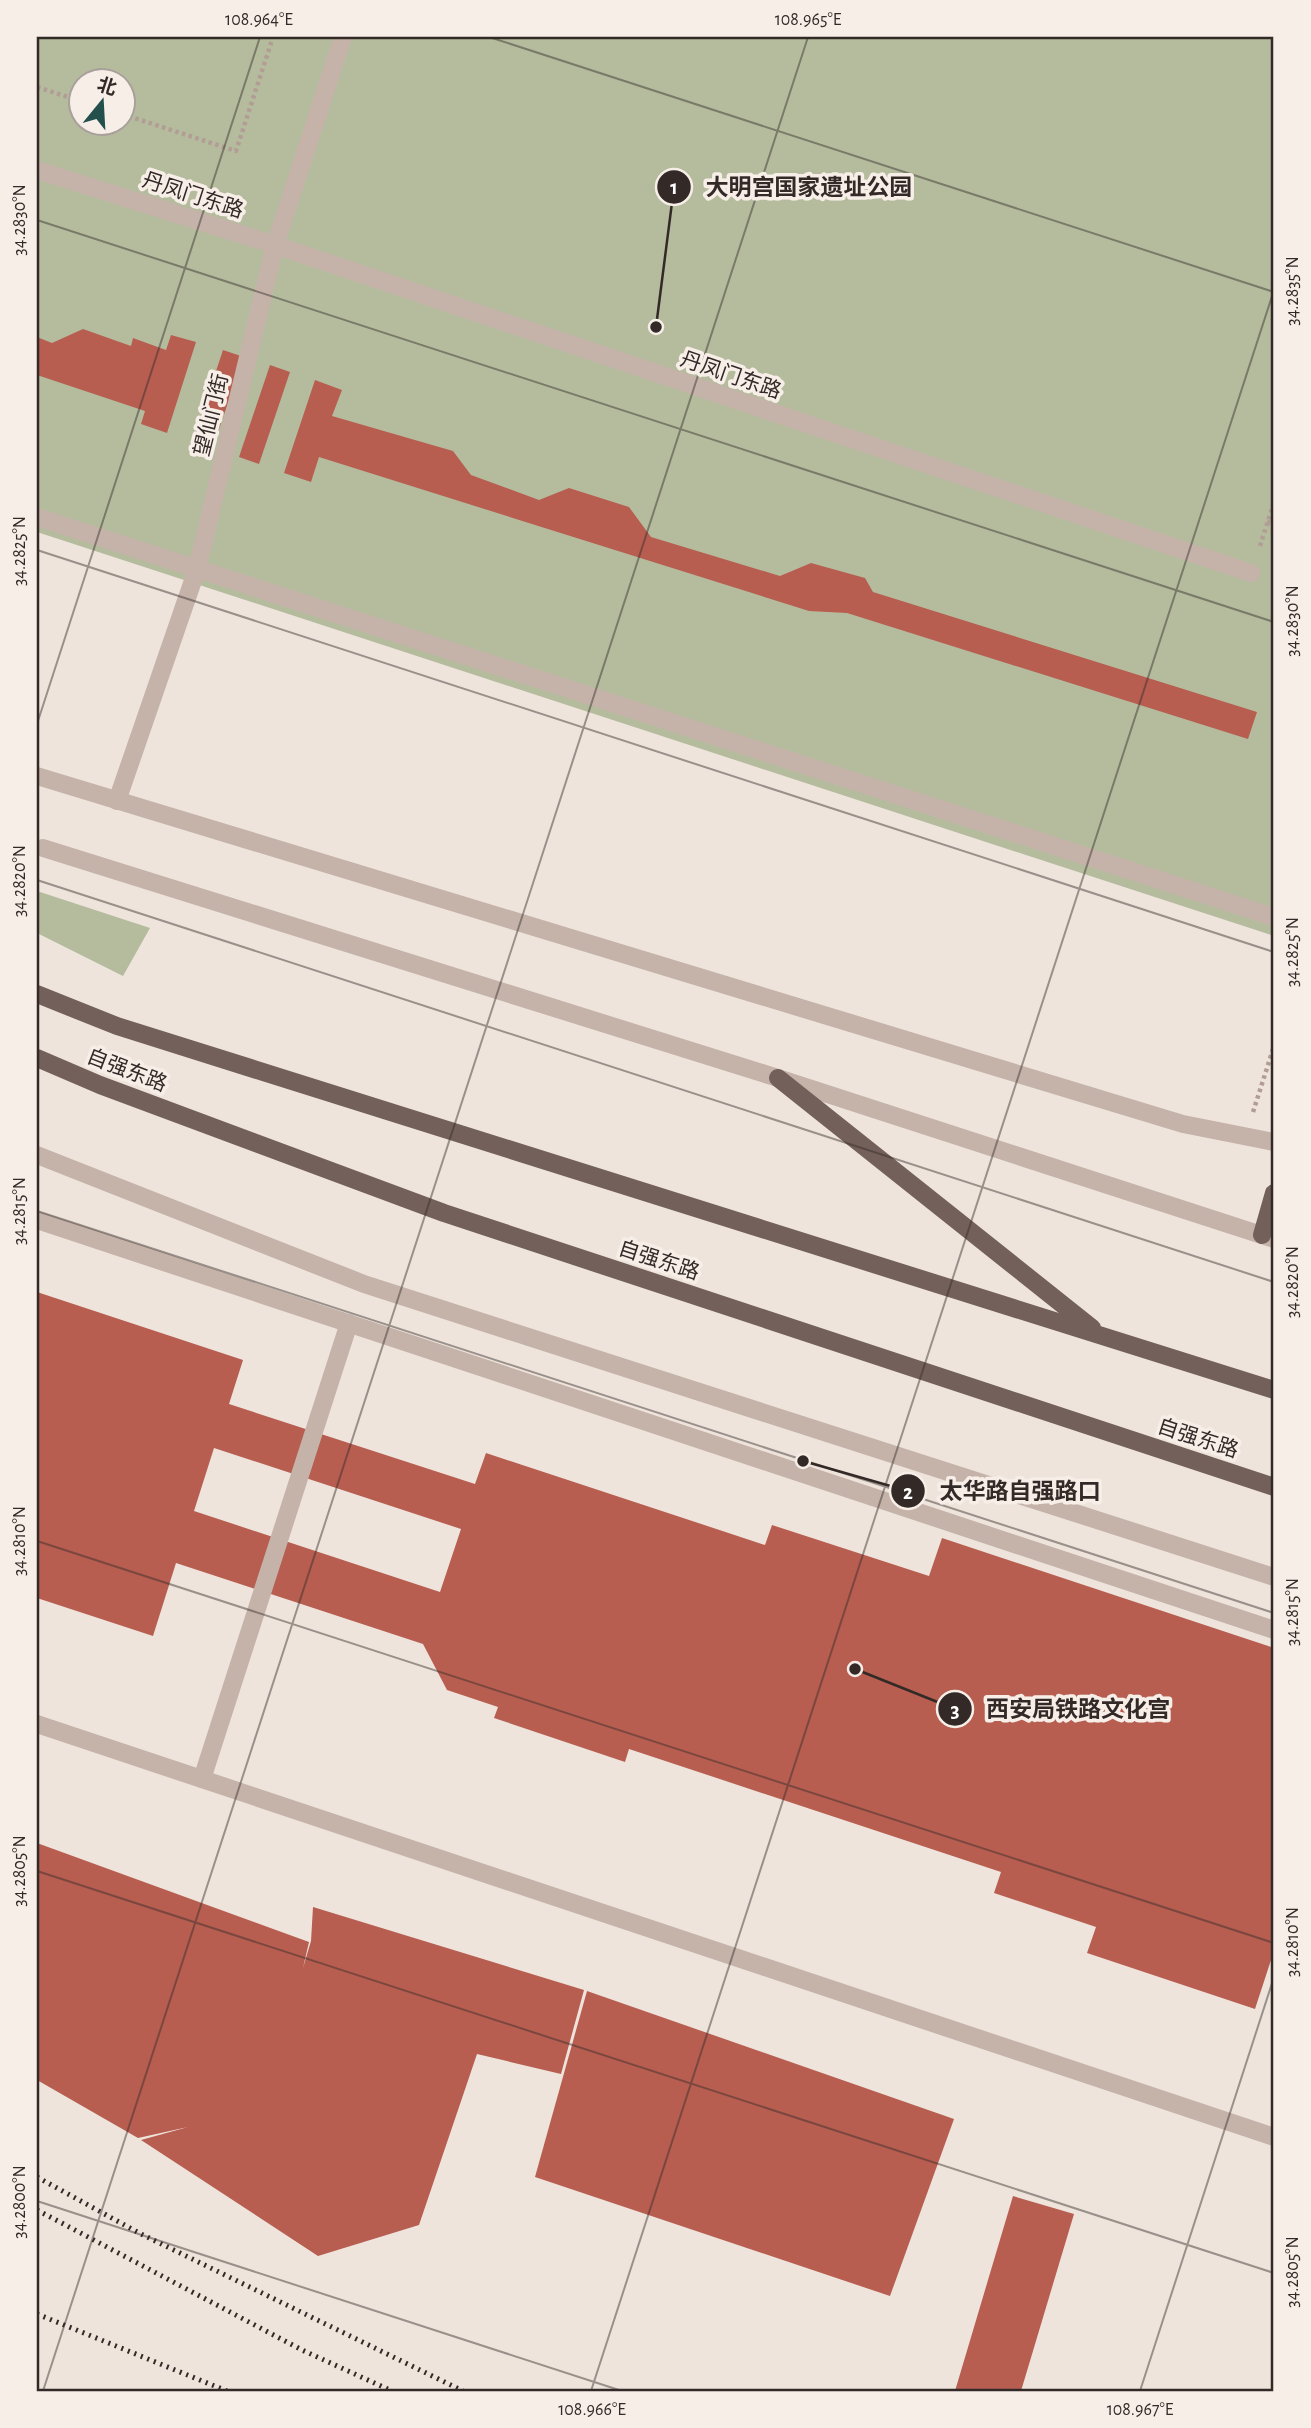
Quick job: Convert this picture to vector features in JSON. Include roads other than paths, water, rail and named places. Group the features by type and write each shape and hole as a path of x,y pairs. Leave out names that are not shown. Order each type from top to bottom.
{"main road":[{"name":"自强东路","path":"37,994 117,1026 1274,1390"},
{"name":"自强东路","path":"37,1058 113,1090 444,1213 1274,1487"},
{"path":"778,1078 1100,1335"},
{"path":"1268,1237 1274,1193"}],"street":[{"name":"望仙门街","path":"117,801 197,569 275,245 343,37"},
{"name":"丹凤门东路","path":"37,170 275,245 1251,573"},
{"path":"37,517 1274,917"},
{"path":"37,776 1184,1124 1274,1142"},
{"path":"43,848 778,1078 1268,1237"},
{"path":"37,1155 364,1284 1274,1577"},
{"path":"37,1220 1274,1630"},
{"path":"202,1779 349,1323"},
{"path":"37,1724 1274,2137"}],"railway":[{"path":"37,2177 141,2234 463,2391"},
{"path":"37,2210 302,2350 392,2391"},
{"path":"37,2314 227,2391"}],"place":[{"name":"大明宫国家遗址公园","path":"656,327"},
{"name":"太华路自强路口","path":"803,1461"},
{"name":"西安局铁路文化宫","path":"855,1669"}]}
